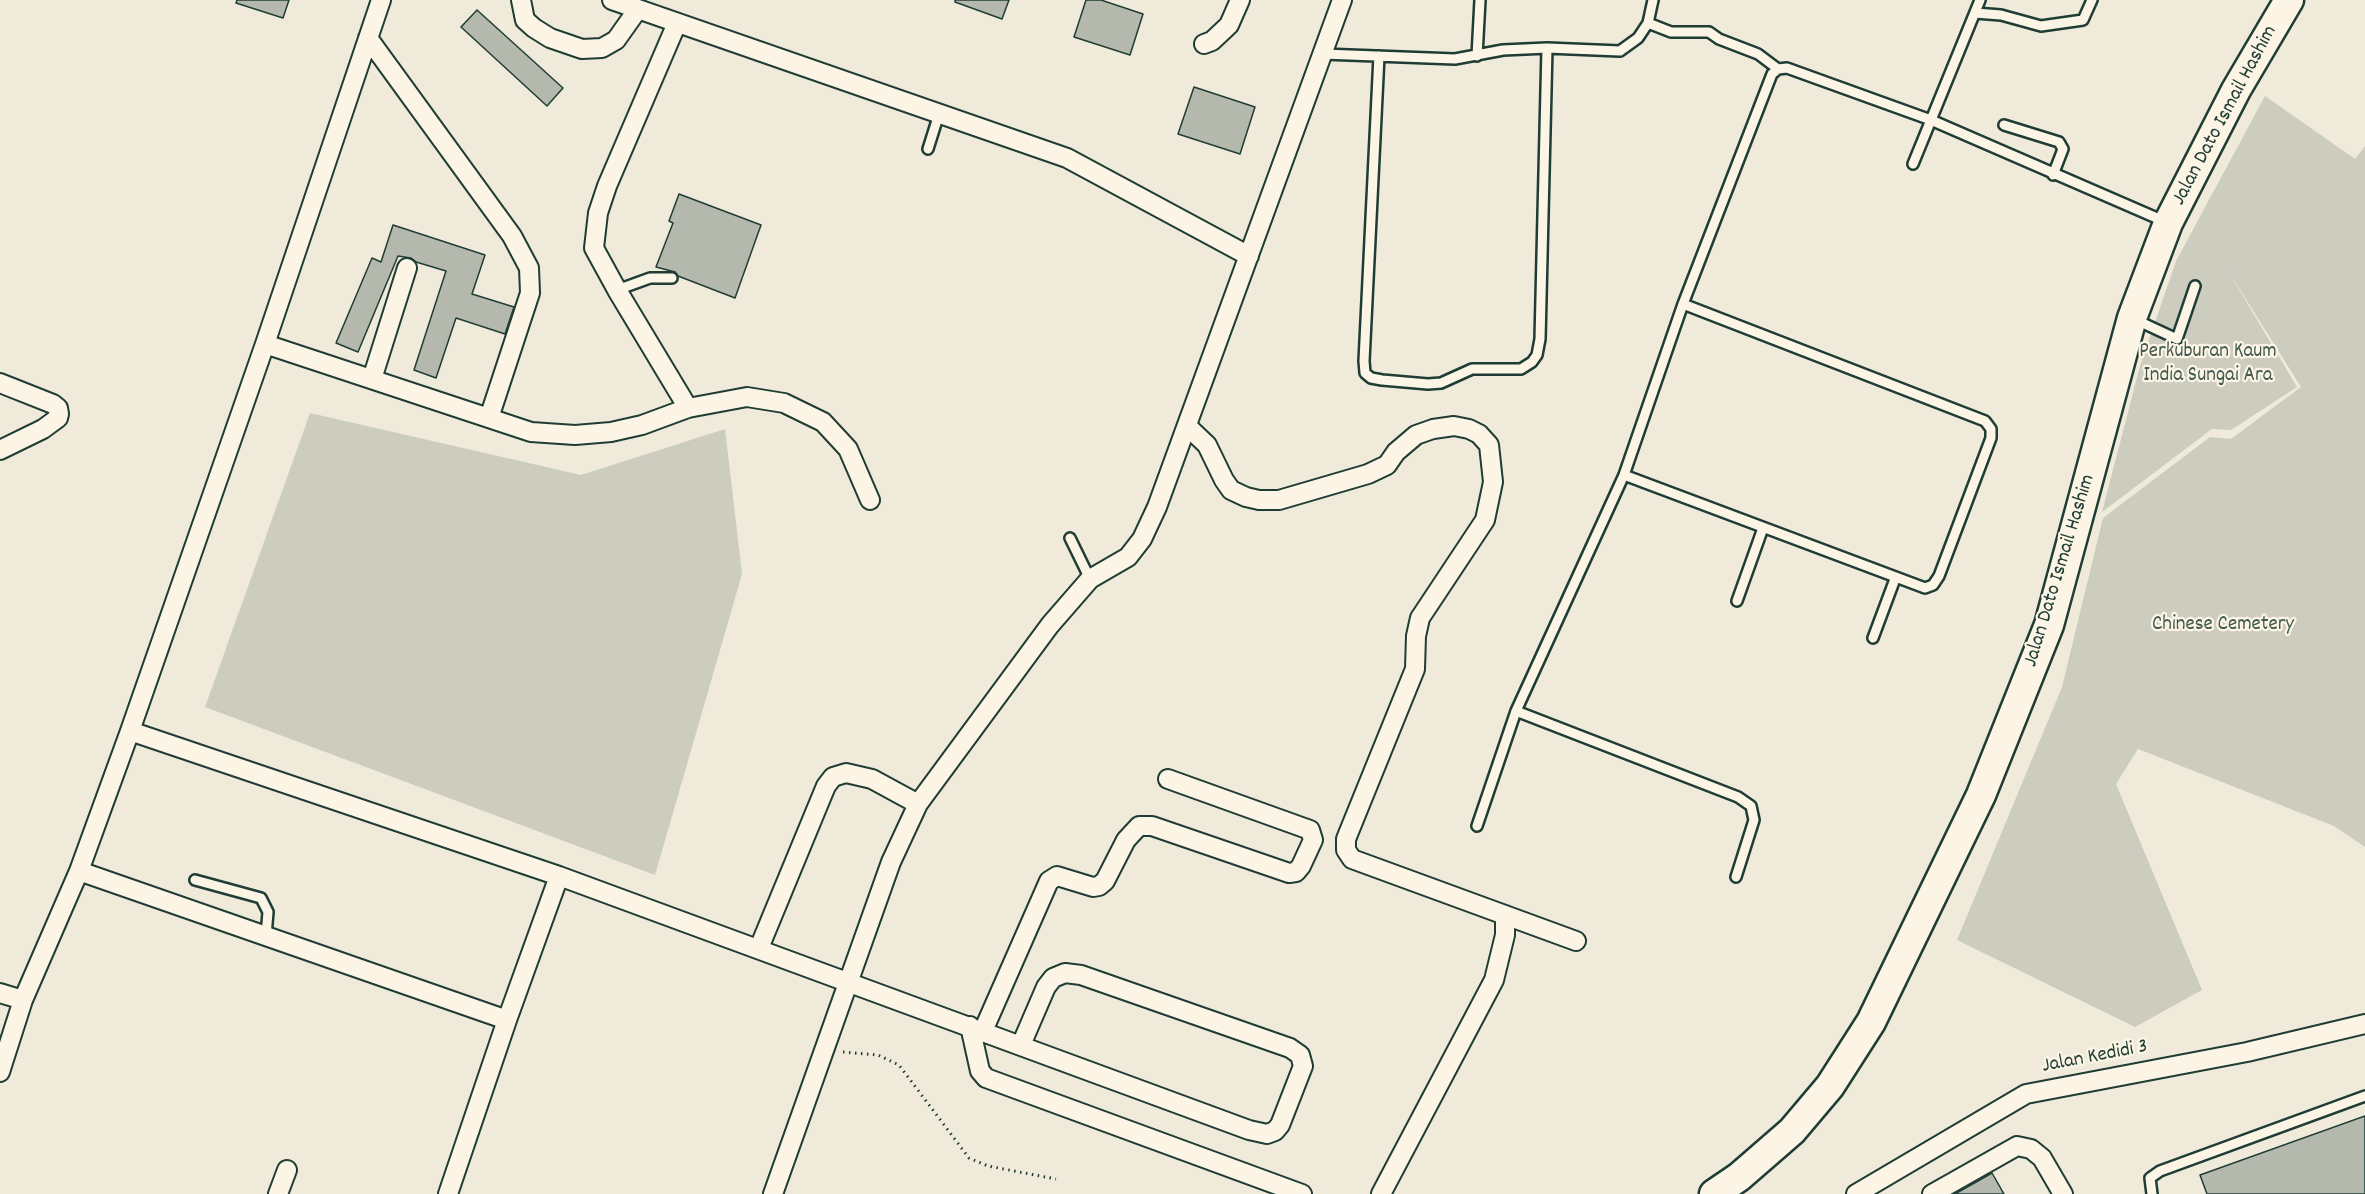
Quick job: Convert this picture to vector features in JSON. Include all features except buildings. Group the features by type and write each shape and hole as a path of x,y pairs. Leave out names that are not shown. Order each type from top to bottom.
{"main road":[{"name":"Jalan Dato Ismail Hashim","path":"1714,1194 1736,1185 1792,1131 1830,1086 1871,1022 1981,795 2049,625 2132,318 2168,223 2236,90 2289,0"}],"street":[{"path":"0,1072 23,1000 79,871 130,731 265,344 381,0"},
{"path":"521,0 525,20 534,28 550,38 582,49 602,48 616,40 638,9"},
{"path":"612,0 1067,158 1249,256"},
{"path":"1204,44 1212,41 1229,25 1240,0"},
{"path":"772,1194 891,862 918,804 1050,625 1090,579 1128,556 1142,539 1157,507 1342,0"},
{"path":"677,23 598,213 594,248 688,408"},
{"path":"368,38 512,236 529,268 530,293 489,418"},
{"path":"372,379 407,268"},
{"path":"265,344 531,432 575,435 611,432 688,408 747,397 784,403 823,422 848,449 870,500"},
{"path":"0,383 53,404 58,408 59,414 58,418 43,429 0,450"},
{"path":"1187,426 1207,445 1231,490 1259,500 1279,500 1368,474 1387,465 1396,452 1416,435 1433,429 1454,426 1469,429 1479,434 1489,445 1493,482 1485,520 1419,618 1414,669 1346,839 1346,850 1352,859 1576,941"},
{"path":"130,731 559,876 1249,1130 1267,1134 1275,1131 1280,1125 1303,1066 1300,1055 1290,1048 1081,975 1065,973 1053,978 1046,987 1021,1045"},
{"path":"759,948 826,786 834,777 846,773 872,779 918,804"},
{"path":"1168,779 1310,830 1313,840 1301,866 1296,873 1289,873 1152,826 1139,826 1126,840 1105,881 1100,886 1093,887 1057,876 1049,881 976,1028 980,1071 986,1078 1302,1194"},
{"path":"79,871 507,1020"},
{"path":"448,1194 559,876"},
{"path":"1381,1194 1494,980 1505,935 1505,915"},
{"path":"0,993 23,1000"},
{"name":"Jalan Kedidi 3","path":"1856,1194 2026,1094 2247,1052 2365,1024"},
{"path":"1932,1194 2017,1146 2031,1149 2042,1158 2063,1194"},
{"path":"278,1194 287,1170"}],"lane":[{"path":"1477,56 1480,0"},
{"path":"1323,54 1455,59 1503,50 1547,48 1620,51 1638,38 1648,23 1653,0"},
{"path":"1913,164 1980,0"},
{"path":"1975,13 2001,15 2041,26 2083,20 2092,0"},
{"path":"1648,23 1671,32 1709,32 1719,39 1758,54 1778,69"},
{"path":"1379,56 1365,373 1371,378 1382,380 1428,384 1441,383 1472,369 1521,369 1532,362 1537,355 1540,339 1547,48"},
{"path":"1477,826 1516,711 1624,475 1683,304 1772,74 1778,69 1787,68 1931,120 2053,175 2168,223"},
{"path":"928,149 939,114"},
{"path":"2004,125 2059,142 2063,149 2053,175"},
{"path":"617,290 650,278 672,278"},
{"path":"2132,318 2177,339 2195,286"},
{"path":"1624,475 1895,579 1925,588 1933,585 1939,576 1991,438 1991,429 1985,420 1683,304"},
{"path":"1737,601 1762,528"},
{"path":"1070,538 1090,579"},
{"path":"1873,638 1895,579"},
{"path":"1516,711 1738,796 1751,806 1754,820 1736,877"},
{"path":"195,880 261,898 268,912 266,936"},
{"path":"2152,1194 2150,1178 2160,1171 2365,1096"}],"path":[{"path":"823,1050 878,1055 899,1065 969,1158 988,1166 1056,1179"}],"green space":[{"name":"Chinese Cemetery","path":"2265,96 2355,159 2365,146 2365,847 2334,826 2138,749 2116,784 2202,990 2135,1027 1957,940 2062,687 2103,518 2210,437 2231,439 2301,387 2227,269 2297,387 2231,430 2212,429 2102,512 2140,366 2176,261"},
{"path":"310,413 581,475 725,429 742,574 655,875 205,707"}],"park label":[{"name":"Perkuburan Kaum India Sungai Ara","path":"2208,365"}]}
